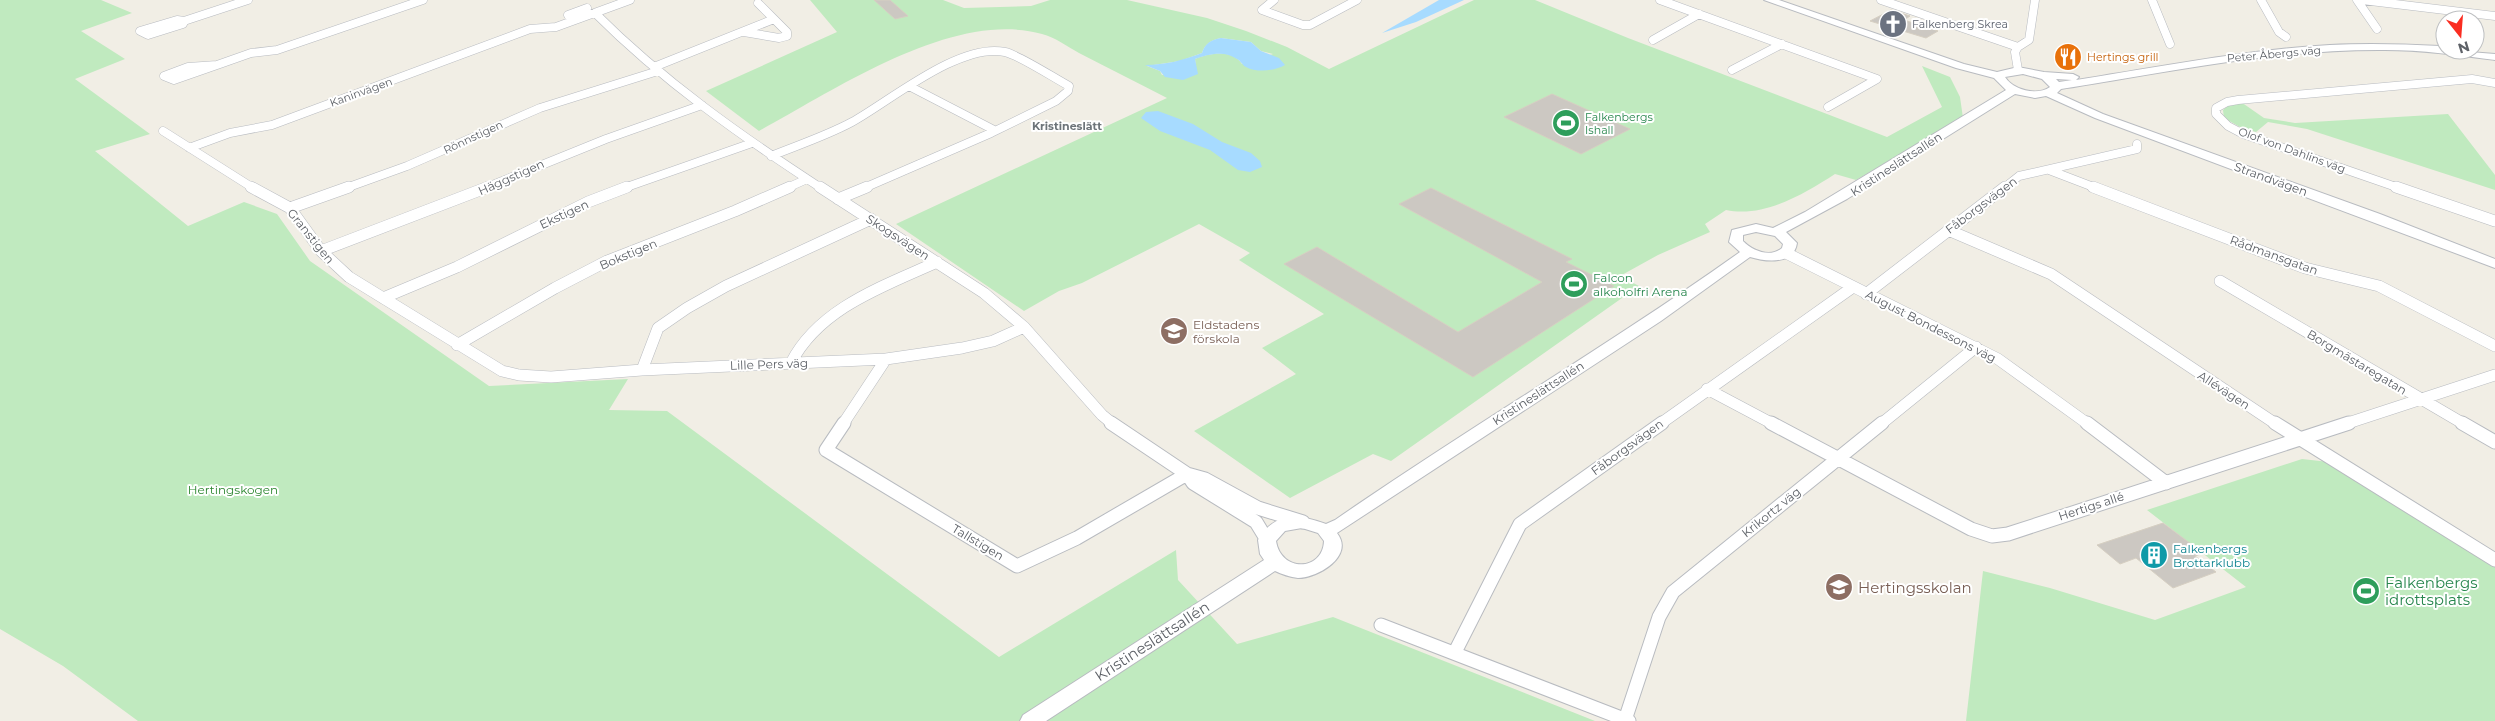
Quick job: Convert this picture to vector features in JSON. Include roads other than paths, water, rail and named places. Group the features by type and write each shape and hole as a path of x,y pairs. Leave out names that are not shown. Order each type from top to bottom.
{"street":[{"path":"184,20 248,0"},
{"path":"217,65 188,67 164,76 174,80 217,65 251,53 277,50 423,0"},
{"name":"Skogsvägen","path":"577,0 656,69 752,143 984,293 1024,327 1102,415 1121,431 1187,474 1205,479 1258,508 1303,522"},
{"name":"Kaninvägen","path":"189,148 230,133 272,125 530,29 556,27 591,11 630,0"},
{"path":"1274,0 1262,10 1264,12 1303,25 1310,25 1357,0"},
{"path":"1660,0 1877,79 1828,107"},
{"path":"1769,0 1951,63 1999,76"},
{"path":"1881,0 1892,2 2018,47"},
{"path":"1999,76 2004,72 2018,70 2015,52 2018,47 2029,40 2034,0"},
{"path":"2152,0 2170,44"},
{"path":"2261,0 2279,32 2286,37"},
{"path":"2357,0 2377,29"},
{"path":"2362,0 2495,16"},
{"path":"744,32 778,38 787,36 787,32 758,3"},
{"path":"1653,40 1699,14"},
{"name":"Rönnstigen","path":"290,208 407,166 540,108 656,69 774,19"},
{"path":"1732,70 1782,44"},
{"name":"Peter Åbergs väg","path":"2018,70 2042,75 2087,77 2216,56 2307,47 2360,45 2435,48"},
{"name":"Peter Åbergs väg","path":"2052,90 2155,69 2272,53 2394,48 2495,56"},
{"path":"771,156 851,123 934,71 959,60 1000,51 1062,80 1070,86 1068,91 1056,101 963,146 838,199"},
{"path":"1999,76 2002,83 2012,89 2034,94 2052,90 2051,80 2042,75"},
{"name":"Olof von Dahlins väg","path":"2491,82 2472,79 2238,100 2221,104 2216,108 2216,114 2228,126 2244,134 2495,221"},
{"path":"909,86 994,130"},
{"name":"Kristineslättsallén","path":"1775,232 1811,216 1846,196 1922,146 2006,96 2012,89"},
{"name":"Strandvägen","path":"2052,90 2099,116 2375,217 2495,264"},
{"name":"Häggstigen","path":"322,251 442,208 592,142 702,105"},
{"name":"Granstigen","path":"163,131 238,180 290,208 322,251 349,277 457,345 509,373"},
{"name":"Ekstigen","path":"383,298 456,267 588,202 652,177 752,143"},
{"name":"Fåborgsvägen","path":"1866,294 2019,176 2137,149 2138,144"},
{"name":"Rådmansgatan","path":"2049,170 2305,268 2379,286 2495,346"},
{"name":"Bokstigen","path":"457,345 555,288 607,262 807,179"},
{"path":"642,370 658,328 687,308 726,286 871,219"},
{"path":"1752,228 1775,232 1784,237 1790,244 1789,250 1786,253 1769,257 1749,252 1736,242 1735,237 1738,232 1752,228"},
{"name":"Allévägen","path":"1948,230 2051,274 2300,439 2495,560"},
{"name":"Kristineslättsallén","path":"1326,531 1341,524 1413,474 1656,318 1749,252"},
{"name":"August Bondessons väg","path":"1786,253 1976,347 2038,386 2166,483"},
{"path":"791,363 801,344 820,325 872,294 937,262"},
{"name":"Borgmästaregatan","path":"2220,281 2420,400 2495,442"},
{"name":"Fåborgsvägen","path":"1455,652 1506,548 1520,524 1707,389 1853,287"},
{"name":"Lille Pers väg","path":"509,373 551,377 642,370 886,359 993,342 1024,327"},
{"name":"Krikortz väg","path":"1627,720 1659,617 1673,592 1976,347"},
{"name":"Tallstigen","path":"886,359 826,450 1017,566 1078,538 1187,474"},
{"name":"Hertigs allé","path":"1707,389 1971,528 1992,536 2008,534 2495,375"},
{"name":"Skogsvägen","path":"1187,474 1193,482 1256,522 1267,540"},
{"path":"1303,522 1319,526 1326,531 1333,542 1334,548 1332,554 1323,564 1299,570 1275,562 1267,549 1267,540 1280,526 1303,522"},
{"name":"Kristineslättsallén","path":"1030,721 1275,562"},
{"path":"1381,625 1627,720"}],"water":[{"path":"1439,0 1464,0 1416,22 1382,33"},
{"path":"1221,38 1251,42 1261,51 1279,58 1285,65 1271,70 1260,71 1246,67 1227,54 1211,54 1195,59 1198,74 1183,80 1165,77 1160,71 1145,65 1167,63 1195,56 1202,53 1209,42"},
{"path":"1158,111 1193,124 1222,142 1251,153 1260,161 1262,167 1250,172 1238,170 1210,150 1160,131 1141,118 1146,112"}],"place":[{"name":"Falkenberg Skrea","path":"1893,24"},
{"name":"Hertings grill","path":"2068,57"},
{"name":"Falkenbergs Ishall","path":"1566,123"},
{"name":"Falcon alkoholfri Arena","path":"1574,284"},
{"name":"Eldstadens förskola","path":"1174,331"},
{"name":"Falkenbergs Brottarklubb","path":"2154,555"},
{"name":"Hertingsskolan","path":"1839,587"},
{"name":"Falkenbergs idrottsplats","path":"2366,591"}],"district":[{"name":"Kristineslätt","path":"1067,126"}],"park label":[{"name":"Hertingskogen","path":"233,489"}]}
